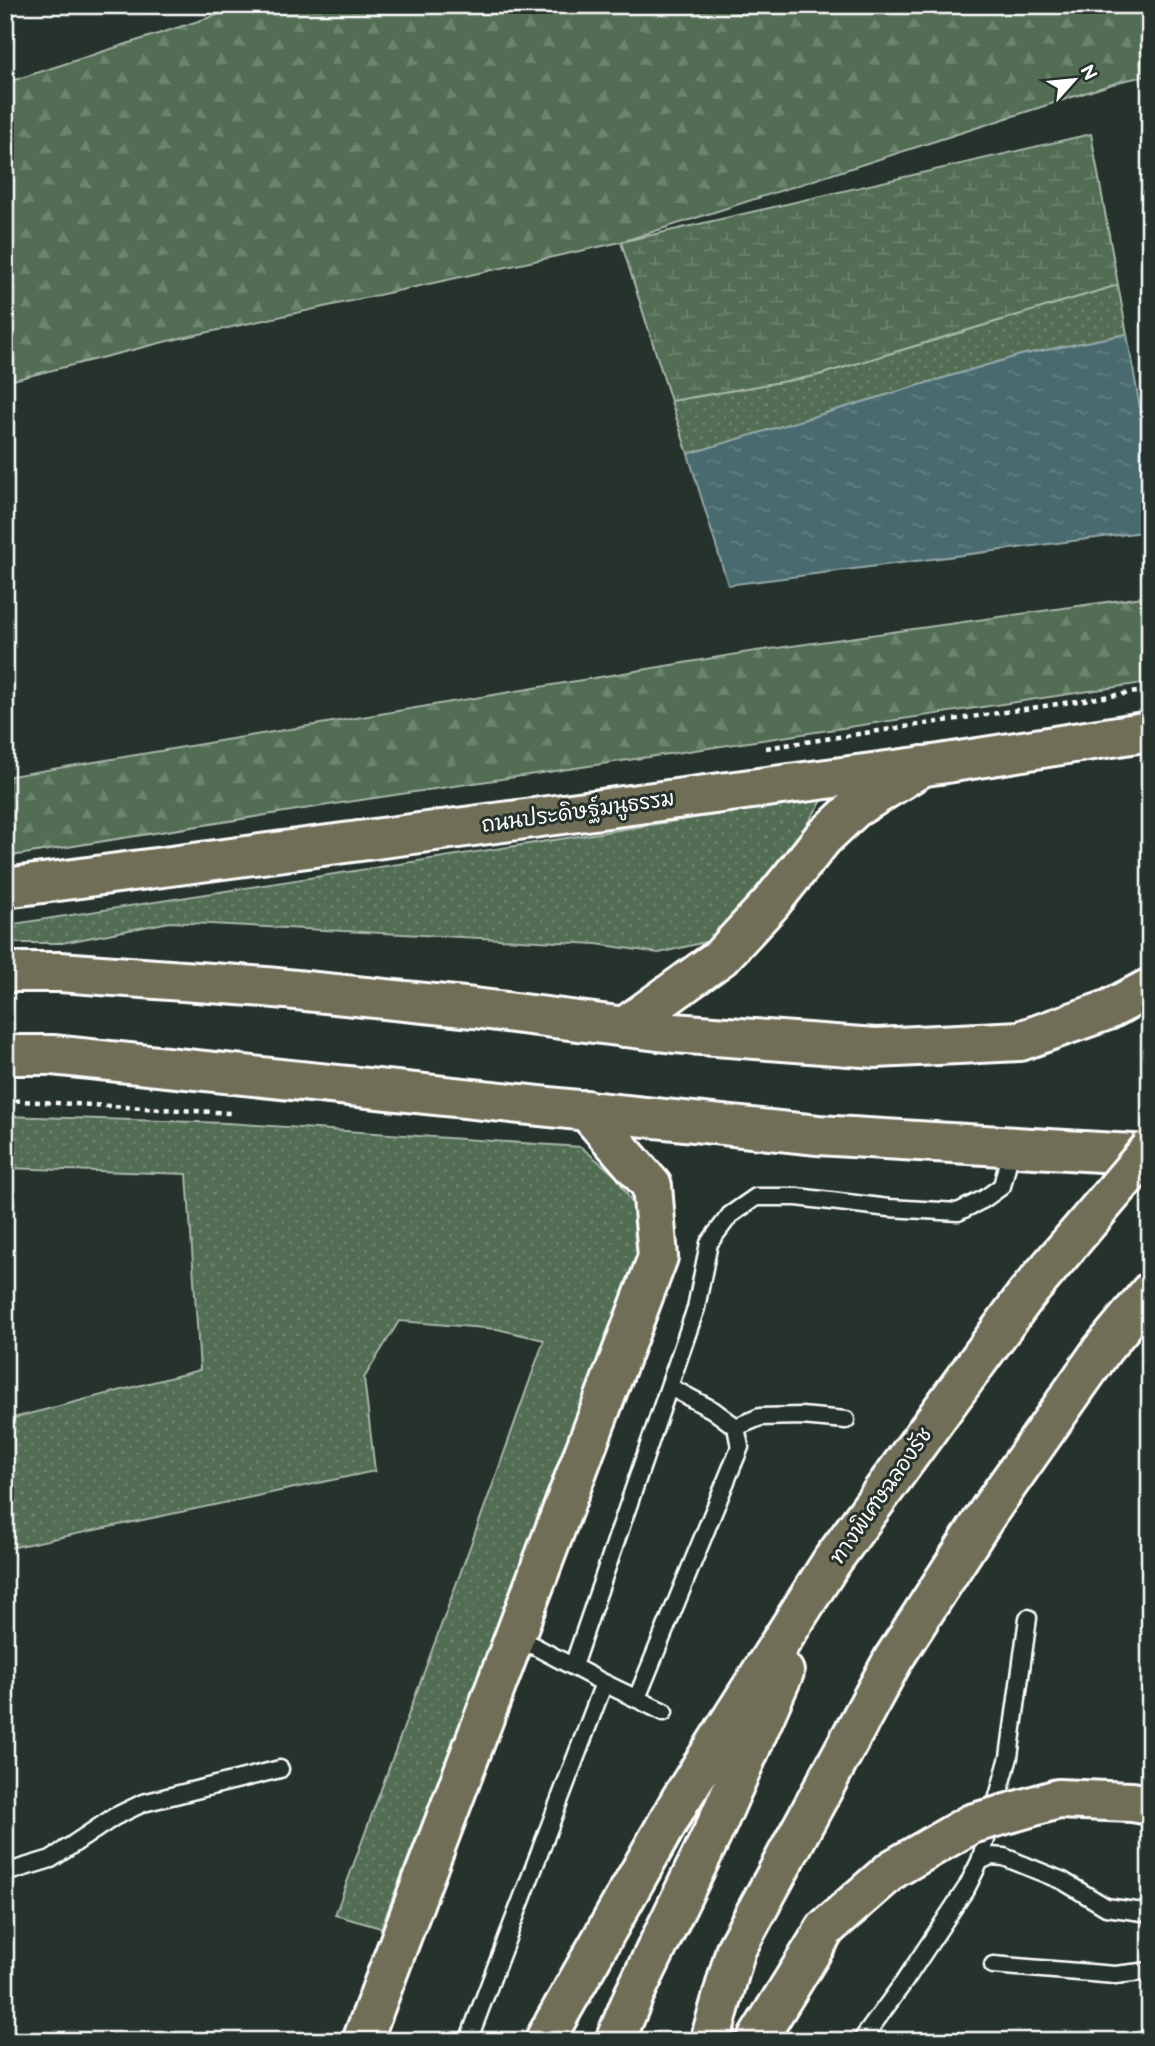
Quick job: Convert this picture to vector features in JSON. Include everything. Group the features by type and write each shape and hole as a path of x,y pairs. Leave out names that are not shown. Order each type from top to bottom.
{"main road":[{"name":"ถนนประดิษฐ์มนูธรรม","path":"5,888 923,766 1150,731"},
{"path":"624,1027 721,957 771,903 822,838 856,808 923,766"},
{"path":"5,972 60,972 266,987 474,1008 674,1033 876,1048 1020,1041 1108,1010 1150,988"},
{"path":"5,1055 66,1057 818,1135 1150,1155"},
{"path":"362,2041 658,1257 652,1186 586,1110"},
{"name":"ทางพิเศษฉลองรัช","path":"615,2041 634,1995 718,1824 832,1561 1026,1296 1150,1149"},
{"path":"710,2041 736,1949 894,1658 989,1511 1102,1350 1150,1292"},
{"path":"544,2041 681,1799 832,1561"},
{"path":"756,2041 826,1928 893,1869 971,1824 1058,1799 1150,1805"}],"lane":[{"path":"573,1666 696,1308 709,1243 730,1215 756,1197 797,1197 889,1208 958,1212 1002,1186 1012,1146"},
{"path":"637,1698 740,1447 736,1427 713,1410 670,1387"},
{"path":"736,1427 760,1417 801,1416 846,1420"},
{"path":"861,2041 967,1887 980,1861 1009,1757 1028,1618"},
{"path":"515,1636 664,1712"},
{"path":"468,2041 604,1683"},
{"path":"5,1873 51,1859 114,1817 144,1804 280,1769"},
{"path":"980,1861 992,1856 1004,1857 1063,1881 1107,1906 1150,1913"},
{"path":"993,1965 1115,1975 1150,1971"}],"green space":[{"path":"248,5 1150,5 1150,75 1122,81 621,242 168,341 5,382 5,83"},
{"path":"1091,134 1118,285 815,376 671,401 621,242"},
{"path":"1118,285 1127,334 1021,355 688,454 671,401 815,376"},
{"path":"1150,596 1150,682 341,803 5,857 5,777 749,652"},
{"path":"824,798 750,909 714,940 659,953 596,944 170,922 62,943 5,943 7,925"},
{"path":"5,1116 227,1123 581,1147 616,1176 639,1214 638,1267 381,1928 335,1915 544,1340 497,1329 399,1321 364,1378 375,1471 5,1549 5,1420 200,1370 187,1174 5,1168"}],"water":[{"path":"1127,334 1150,464 1150,531 728,585 688,454 1021,355"}]}
